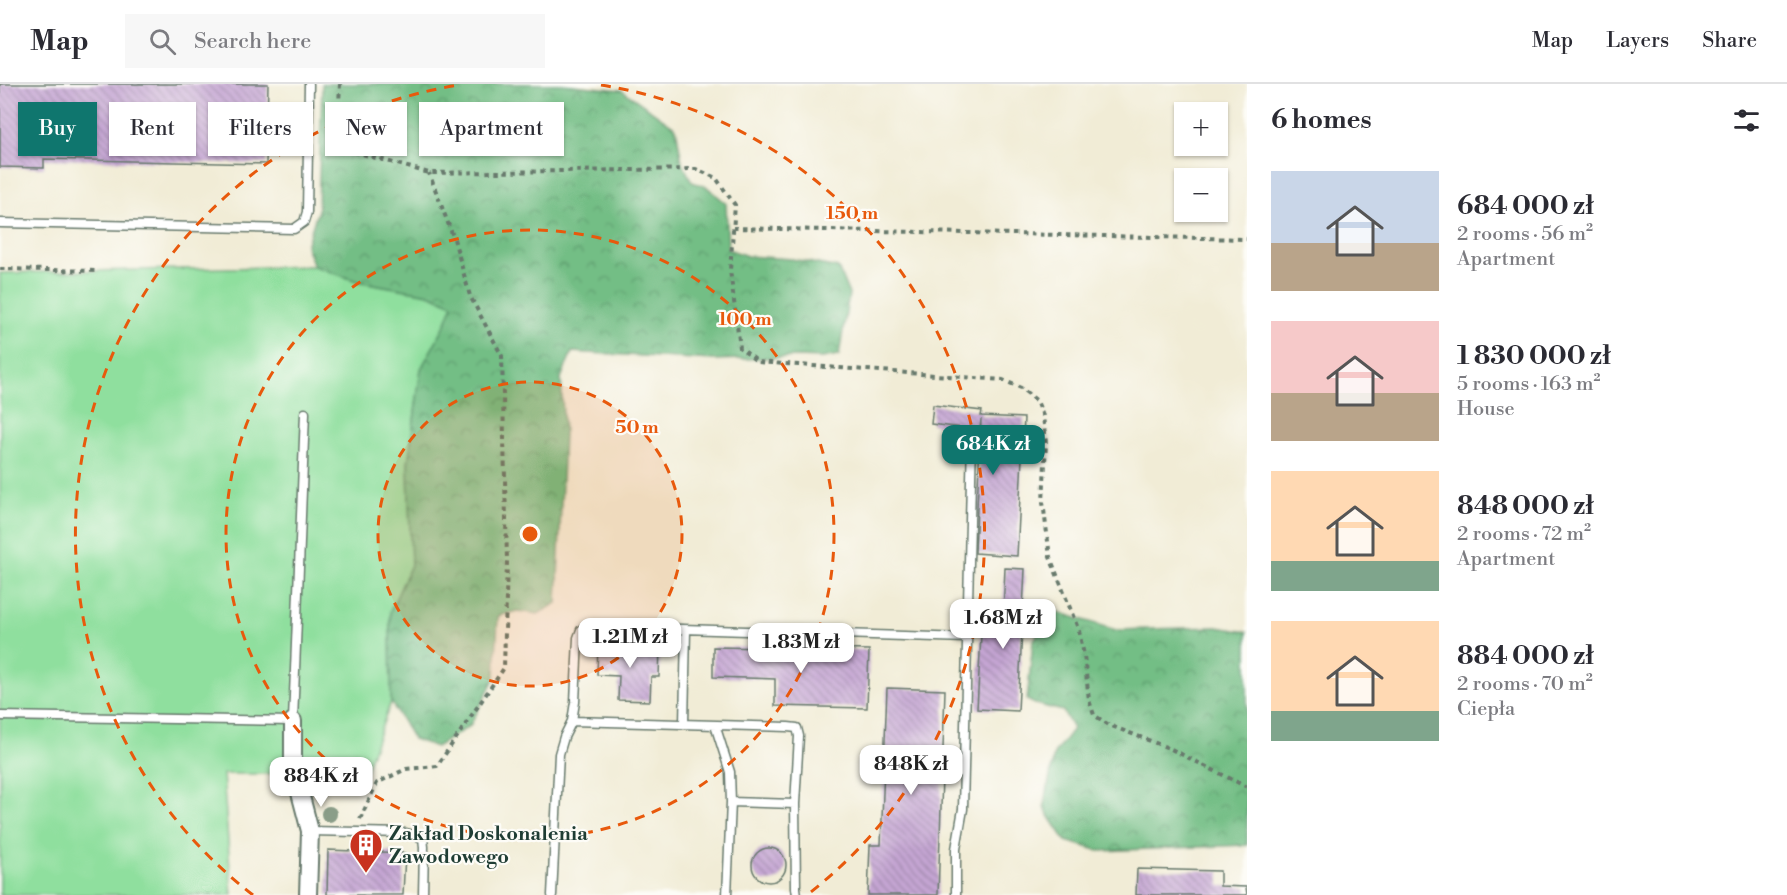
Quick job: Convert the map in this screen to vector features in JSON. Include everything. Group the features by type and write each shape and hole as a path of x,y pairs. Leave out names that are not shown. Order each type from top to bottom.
{"street":[{"path":"293,721 293,766 309,831 309,895"}],"lane":[{"path":"0,224 294,229 304,222 307,212 309,84"},
{"path":"0,716 293,721 305,413"},
{"path":"956,895 956,849 963,809 972,439"},
{"path":"552,895 558,754 572,721 578,638 581,630 586,626 967,638"},
{"path":"684,724 686,630"},
{"path":"572,721 797,728 799,736 795,804 797,895"},
{"path":"715,725 730,772 727,895"},
{"path":"731,802 795,804"},
{"path":"309,831 406,833 423,838 423,895"}],"path":[{"path":"340,84 337,147 429,173 696,169 716,178 735,205 730,270 740,348 758,362 1003,380 1021,388 1037,401 1043,416 1046,443 1043,502 1050,557 1079,631 1089,700 1094,715 1109,725 1170,749 1247,787"},
{"path":"357,832 360,817 377,783 406,769 437,766 504,668 507,561 502,356 470,296 454,239 429,173"},
{"path":"733,228 1247,239"},
{"path":"0,269 98,271"}],"green space":[{"path":"322,84 562,84 622,90 676,128 682,162 692,182 707,187 726,203 728,249 747,256 792,259 838,268 849,294 839,355 822,358 713,360 572,352 561,378 564,433 557,603 538,614 517,611 498,616 495,677 470,726 436,747 413,739 391,702 390,612 411,565 408,464 421,369 445,325 453,304 429,294 357,281 314,266 306,246 318,210"},
{"path":"314,266 357,281 429,294 453,304 445,325 421,369 408,464 411,565 390,612 391,702 364,774 223,774 232,895 0,895 0,273"},
{"path":"1051,610 1116,630 1217,627 1247,632 1247,845 1100,851 1066,841 1044,808 1054,754 1073,729 1063,711 1027,700 1033,642"}],"building":[{"path":"0,84 268,84 268,102 208,102 208,156 266,156 266,164 44,159 44,168 0,167"},
{"path":"933,405 982,411 981,416 1024,418 1017,556 975,553 981,419 980,430 931,424"},
{"path":"1005,568 1025,569 1018,711 977,709 981,635 990,636 991,613 1003,613"},
{"path":"598,644 660,647 659,677 651,677 650,701 618,700 619,676 597,675"},
{"path":"713,647 869,650 867,708 775,706 775,679 713,677"},
{"path":"887,688 945,690 938,895 868,895 870,845 881,845"},
{"path":"769,848 781,853 786,865 781,877 769,882 757,877 752,865 757,853"},
{"name":"Zakład Doskonalenia Zawodowego","path":"328,850 405,853 403,895 327,895"},
{"path":"1137,869 1220,871 1220,886 1246,887 1247,895 1136,895"}],"place":[{"name":"Zakład Doskonalenia Zawodowego","path":"366,874"}]}
